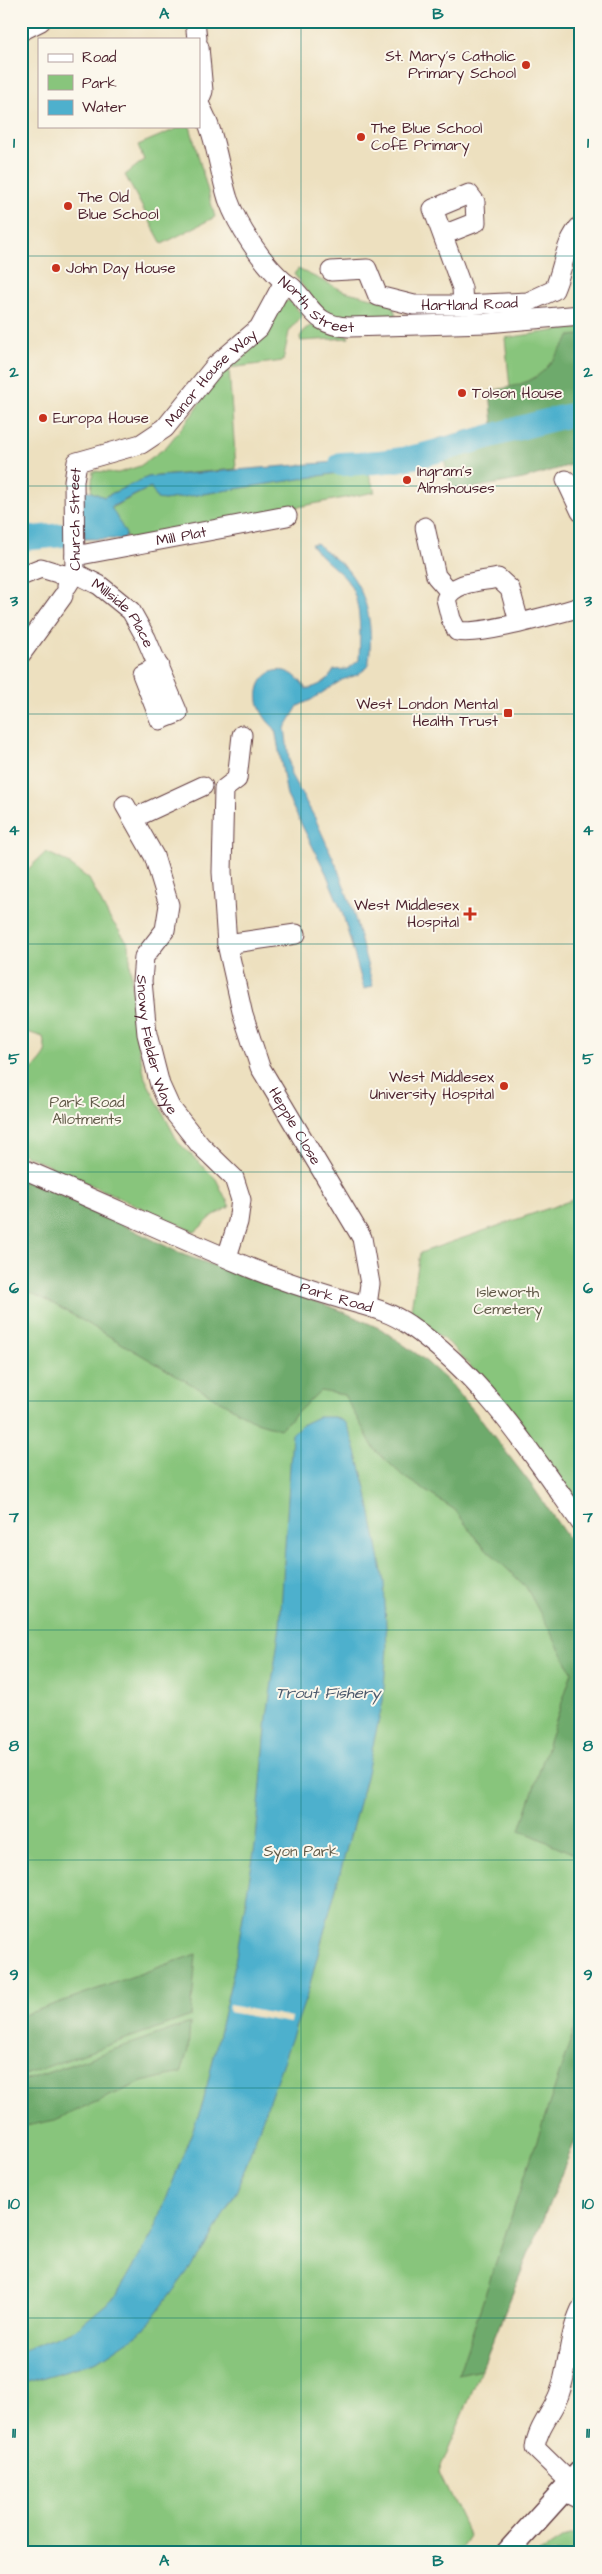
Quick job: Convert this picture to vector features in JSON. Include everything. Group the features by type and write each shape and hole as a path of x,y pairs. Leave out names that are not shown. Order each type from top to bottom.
{"main road":[{"path":"507,2553 574,2486"}],"street":[{"path":"21,32 41,21"},
{"path":"195,21 197,38"},
{"name":"North Street","path":"200,58 203,91 200,100"},
{"name":"North Street","path":"200,105 209,123 228,200 237,218 257,250 284,282 292,287 321,320 339,327 487,323 581,315"},
{"name":"Hartland Road","path":"331,271 367,269 378,296 414,305 528,302 554,290 562,272 568,242 581,225"},
{"path":"443,235 462,288 463,305"},
{"name":"Manor House Way","path":"88,457 114,453 141,444 165,428 215,366 259,328 284,282"},
{"name":"Church Street","path":"71,571 76,465 79,460 88,457"},
{"path":"566,480 581,512"},
{"name":"Mill Plat","path":"71,571 287,516"},
{"path":"425,527 436,576 450,592"},
{"path":"21,576 41,568 64,575 71,571"},
{"path":"21,654 71,571"},
{"name":"Millside Place","path":"71,571 99,585 131,611 159,666"},
{"path":"520,622 510,589 498,578 461,585 450,592 446,599 451,619 457,631 467,633 520,622 581,607"},
{"name":"Hepple Close","path":"242,735 237,779 224,789 222,872 227,944 242,1015 260,1067 362,1238 370,1284 367,1305"},
{"name":"Snowy Fielder Waye","path":"204,786 129,812 154,856 169,905 165,930 144,958 142,981 148,1034 160,1084 170,1107 200,1146 234,1178 241,1200 238,1222 227,1257"},
{"path":"227,944 296,934"},
{"name":"Park Road","path":"21,1168 165,1232 227,1257 336,1298 367,1305 407,1323 447,1353 504,1417 581,1523"},
{"path":"574,2486 535,2448 536,2438 559,2394 579,2319"}],"green space":[{"path":"178,128 191,128 215,217 162,244 125,175 144,160 138,145"},
{"path":"298,269 344,291 392,303 396,315 356,320 333,317 317,304 302,285 294,274"},
{"path":"290,300 302,315 289,332 283,361 229,368 236,469 148,477 104,497 91,492 93,471 118,473 140,466 166,447 195,411 211,382 281,303"},
{"path":"312,325 347,334 349,338 301,341 300,337 305,329"},
{"path":"581,327 581,445 517,458 505,338"},
{"path":"581,335 581,462 523,479 452,492 443,455 372,470 373,454 420,448 437,439 493,424 490,391 507,388 530,380 546,369 570,336"},
{"path":"367,468 375,492 128,540 111,508 151,487 164,500"},
{"name":"Park Road Allotments","path":"46,852 65,861 89,879 109,917 129,944 135,1030 145,1078 178,1142 216,1179 230,1207 214,1215 195,1232 21,1153 21,1088 25,1079 46,1053 43,1037 21,1030 21,876"},
{"name":"Syon Park","path":"21,1175 411,1368 581,1576 581,2126 439,2472 470,2537 459,2553 21,2553"},
{"path":"21,1175 184,1255 337,1309 381,1329 421,1357 449,1382 475,1412 533,1487 581,1557 581,1857 520,1830 572,1672 526,1587 478,1541 455,1510 404,1477 375,1450 344,1395 320,1391 280,1429 256,1422 54,1304 21,1288"},
{"name":"Isleworth Cemetery","path":"581,1197 581,1507 509,1409 449,1343 410,1315 420,1253"},
{"path":"196,1954 191,2016 21,2076 21,2016"},
{"path":"581,2009 581,2126 481,2370 458,2375"},
{"path":"190,2023 188,2050 181,2073 142,2082 55,2120 21,2127 21,2082"},
{"path":"581,2532 581,2553 539,2553 563,2537"}],"water":[{"path":"373,459 373,467 164,500 157,499 151,487 111,507 126,534 123,539 80,539 84,489 104,497 148,477"},
{"path":"316,543 346,568 360,590 365,602 370,628 368,667 357,675 342,680 298,706 285,728 291,775 315,818 337,867 353,911 373,986 364,989 343,915 326,873 287,796 275,729 263,714 258,700 259,687 264,678 273,672 284,671 295,676 306,689 322,683 334,670 348,669 359,660 359,617 354,595 344,577 311,544"},
{"name":"Trout Fishery","path":"318,1417 334,1417 346,1423 353,1441 366,1488 384,1582 387,1648 383,1701 366,1777 307,1995 237,2190 205,2248 144,2330 98,2361 21,2384 21,2351 75,2330 117,2295 154,2231 203,2103 234,1969 256,1840 267,1717 280,1626 292,1434 301,1425"}],"pier":[{"path":"229,2005 291,2017 290,2023 228,2012"}],"waterway":[{"path":"341,464 370,463 418,456 581,413"},
{"path":"21,539 63,535"}],"place":[{"name":"St. Mary's Catholic Primary School","path":"526,65"},
{"name":"The Blue School CofE Primary","path":"361,137"},
{"name":"The Old Blue School","path":"68,206"},
{"name":"John Day House","path":"56,268"},
{"name":"Tolson House","path":"462,393"},
{"name":"Europa House","path":"43,418"},
{"name":"Ingram's Almshouses","path":"407,480"},
{"name":"West London Mental Health Trust","path":"508,713"},
{"name":"West Middlesex Hospital","path":"470,914"},
{"name":"West Middlesex University Hospital","path":"504,1086"}]}
